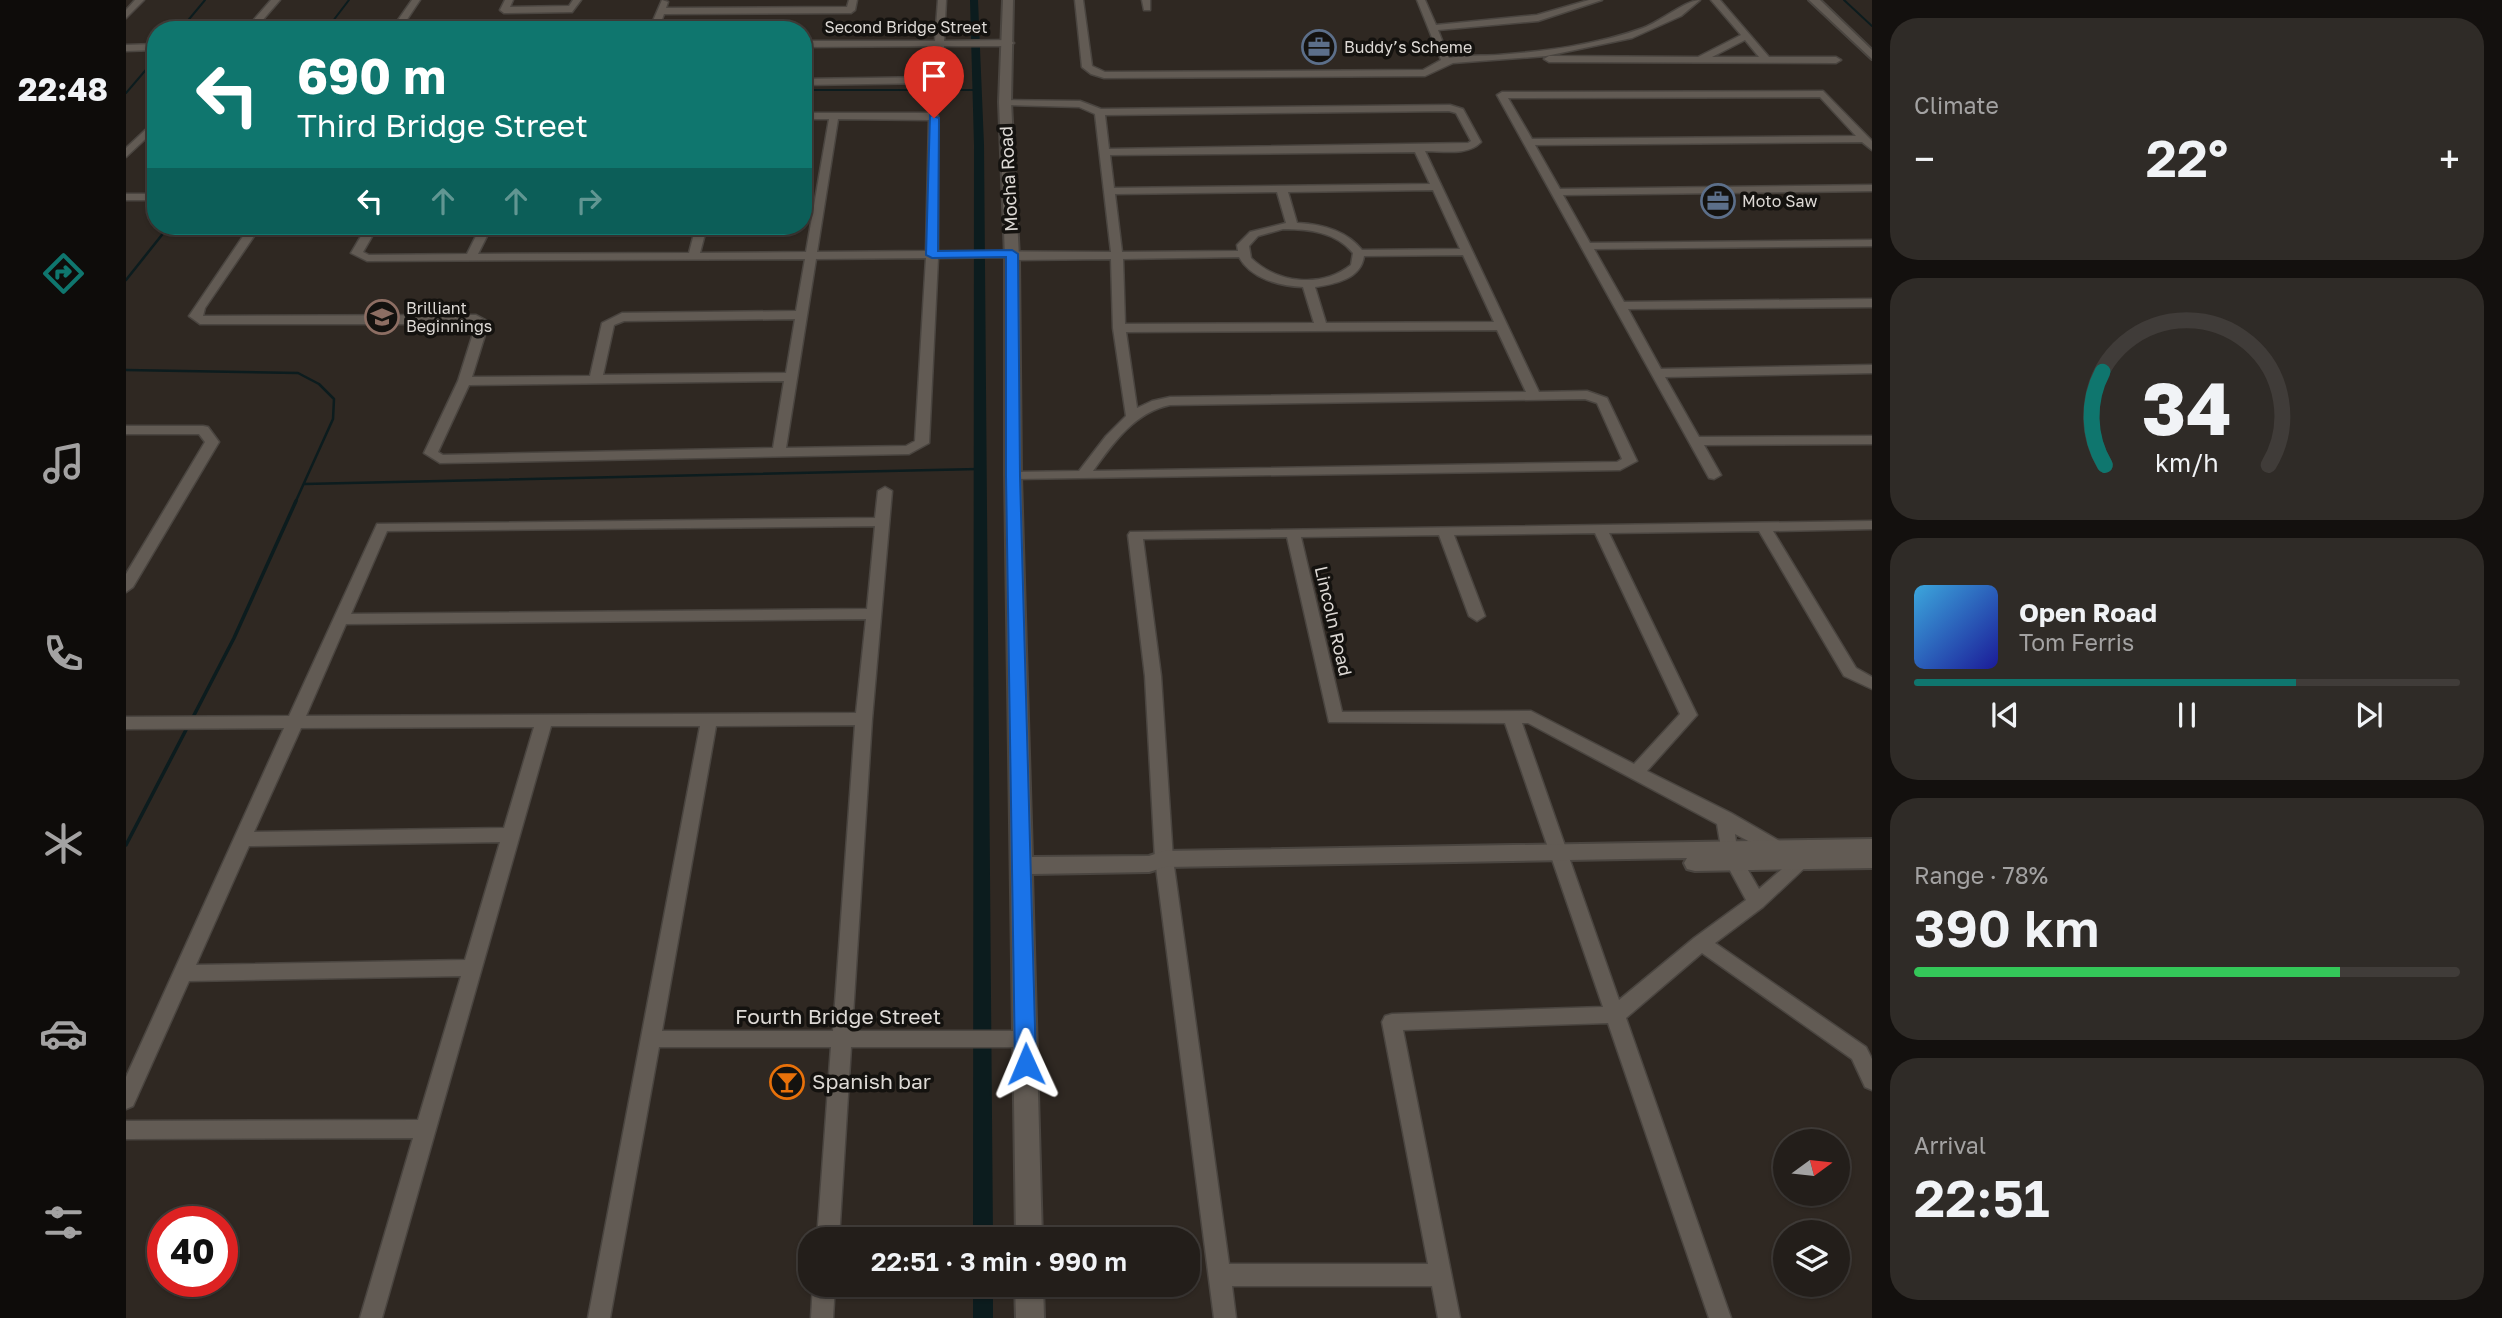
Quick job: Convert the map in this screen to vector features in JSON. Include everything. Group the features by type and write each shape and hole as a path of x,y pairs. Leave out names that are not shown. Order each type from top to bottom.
{"street":[{"path":"126,15 140,0"},
{"path":"257,21 276,0"},
{"path":"401,21 416,0"},
{"path":"509,0 504,10 572,9 577,0"},
{"path":"657,21 664,0"},
{"path":"750,10 752,0"},
{"path":"812,82 934,80 938,77 942,0"},
{"name":"Mocha Road","path":"1008,0 1009,39 1005,102 1012,255 1013,476 1022,866 1015,1039 1028,1227"},
{"path":"1079,0 1087,67 1098,74 1424,73 1445,59 1836,60"},
{"path":"1421,0 1445,59"},
{"path":"1432,29 1538,18 1598,0"},
{"path":"1494,59 1563,50 1638,32 1668,21 1696,0"},
{"path":"1715,0 1767,60"},
{"path":"1814,0 1872,56"},
{"path":"1819,0 1872,51"},
{"path":"661,11 852,5"},
{"path":"1698,61 1747,36"},
{"name":"Second Bridge Street","path":"812,44 1009,39"},
{"path":"126,48 147,47"},
{"path":"1714,475 1502,95 1822,94 1868,143"},
{"path":"1005,102 1080,104 1100,112 1450,108 1460,111 1476,142 1466,148 1105,152"},
{"path":"1100,112 1116,256 1119,328 1132,416"},
{"path":"249,235 195,316 200,320 476,319 483,322 464,381 431,453 440,459 909,450 922,443 932,255 934,118 812,116"},
{"path":"779,452 834,116"},
{"path":"126,154 147,132"},
{"path":"1528,142 1868,143"},
{"path":"1419,149 1534,396"},
{"path":"1109,191 1438,187"},
{"path":"1556,192 1872,188"},
{"path":"1282,189 1292,226"},
{"path":"126,197 147,197"},
{"path":"1292,226 1335,234 1353,244 1359,253 1359,262 1349,274 1335,280 1308,283 1265,274 1248,263 1243,254 1245,241 1254,234 1292,226"},
{"path":"367,235 357,253 367,258 1243,254"},
{"path":"471,257 482,235"},
{"path":"694,256 699,235"},
{"path":"1586,246 1872,243"},
{"path":"1359,253 1467,252"},
{"path":"1308,283 1321,328"},
{"path":"1620,306 1872,303"},
{"path":"596,378 608,323 622,317 800,316"},
{"path":"1119,328 1501,326"},
{"path":"1657,373 1872,369"},
{"path":"464,381 793,377"},
{"path":"1013,476 1620,466 1630,461 1602,401 1587,395 1170,401 1152,403 1132,416 1084,474"},
{"path":"126,430 203,430 212,442 126,587"},
{"path":"1695,440 1872,440"},
{"path":"829,1227 844,1041 864,719 884,491"},
{"path":"126,1100 382,527 882,522"},
{"path":"1225,1318 1221,1275 1160,864 1153,676 1135,535 1872,525"},
{"path":"1765,527 1850,672 1872,684"},
{"path":"1600,529 1689,715 1637,772"},
{"path":"1445,531 1477,616"},
{"name":"Lincoln Road","path":"1293,533 1335,718 1512,718"},
{"path":"341,619 874,614"},
{"path":"1720,1318 1512,718 1531,717 1777,848"},
{"path":"126,723 864,719"},
{"path":"599,1318 709,720"},
{"path":"371,1318 544,721"},
{"path":"1725,818 1732,856 1757,902"},
{"path":"242,839 511,835"},
{"path":"1732,856 1777,848 1872,847"},
{"path":"1022,866 1732,856 1802,862 1872,860"},
{"path":"1449,1318 1392,1022 1615,1015 1701,943 1757,902 1802,862"},
{"path":"1701,943 1858,1053 1872,1081"},
{"path":"182,973 472,968"},
{"name":"Fourth Bridge Street","path":"652,1040 1015,1039"},
{"path":"126,1130 426,1129"},
{"path":"1221,1275 1439,1275"},
{"path":"822,1318 823,1297"},
{"path":"1029,1297 1030,1318"}],"waterway":[{"path":"188,21 205,0"},
{"path":"333,21 349,0"},
{"path":"974,0 979,145 983,1227"},
{"path":"1844,0 1872,26"},
{"path":"126,93 147,68"},
{"path":"812,90 977,90"},
{"path":"126,280 162,235"},
{"path":"126,370 298,373 319,384 334,399 333,419 295,503"},
{"path":"304,484 979,469"},
{"path":"192,719 234,638 296,501"},
{"path":"126,845 188,726"},
{"path":"983,1297 983,1318"}],"place":[{"name":"Buddy’s Scheme","path":"1319,47"},
{"name":"Moto Saw","path":"1718,201"},
{"name":"Brilliant Beginnings","path":"382,317"},
{"name":"Spanish bar","path":"787,1082"}],"route":[{"path":"934,118 932,255 1012,254 1013,476 1026,1064"}]}
